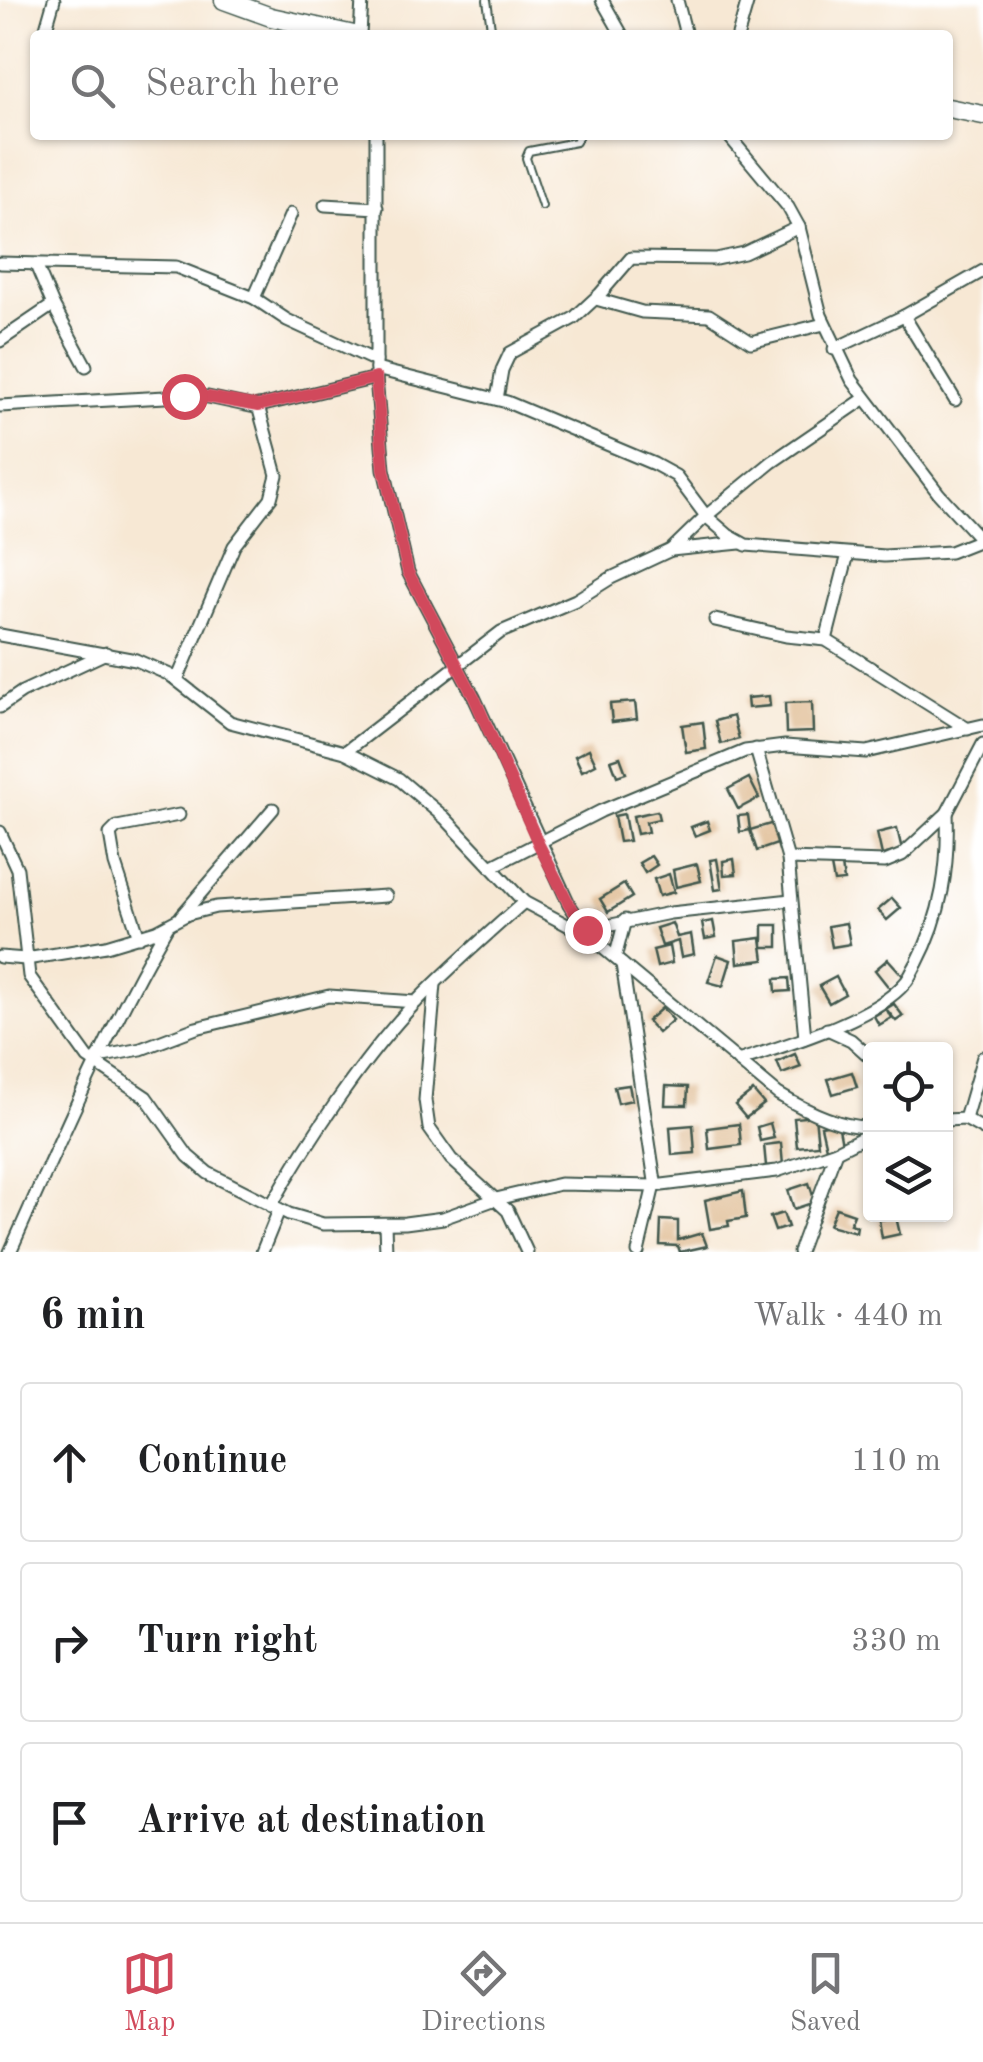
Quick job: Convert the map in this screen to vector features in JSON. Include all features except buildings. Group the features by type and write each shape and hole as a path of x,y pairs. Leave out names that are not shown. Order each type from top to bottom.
{"street":[{"path":"45,30 54,0"},
{"path":"358,30 362,0"},
{"path":"602,0 619,30"},
{"path":"677,0 685,30"},
{"path":"739,30 748,0"},
{"path":"237,2 328,30"},
{"path":"953,109 983,115"},
{"path":"376,140 376,369 384,469 402,553 427,610 474,697 539,845 589,934 618,961 794,1104 863,1130"},
{"path":"344,752 502,632 576,600 611,578 672,550 740,543 884,556 950,552 982,540 939,494 864,399 824,324 799,227 788,207 732,140"},
{"path":"325,205 377,208"},
{"path":"254,298 291,214"},
{"path":"497,399 510,352 574,318 632,258 716,259 744,252 799,227"},
{"path":"0,262 176,267 254,298 376,369 529,410 676,476 706,516 740,543"},
{"path":"36,265 86,366"},
{"path":"834,348 904,316 983,272"},
{"path":"596,299 642,312 709,314 752,342 824,324"},
{"path":"0,341 53,305"},
{"path":"904,316 955,400"},
{"path":"0,406 184,396 258,406 376,369"},
{"path":"672,550 706,516 772,462 864,399"},
{"path":"176,680 234,546 259,518 277,487 278,476 258,406"},
{"path":"826,640 848,554"},
{"path":"715,620 786,636 826,640 968,729"},
{"path":"0,635 136,660 176,680 230,722 344,752 398,779 420,794 524,902 589,934 625,920 791,900"},
{"path":"0,707 22,692 106,654"},
{"path":"492,867 601,811 680,776 756,749 785,746 866,752 983,725"},
{"path":"788,859 885,862 902,855 947,813 983,744"},
{"path":"756,749 788,859 804,1038"},
{"path":"971,766 982,777"},
{"path":"10,1252 132,987 173,922 273,809"},
{"path":"738,1061 863,1014 905,984 932,935 938,911 948,859 947,813"},
{"path":"139,937 115,864 110,834 117,826 179,816"},
{"path":"0,832 17,869 26,958 35,985 97,1060 146,1096 188,1156 208,1172 275,1208 323,1224 385,1224 443,1218 496,1199 560,1184 654,1186 776,1171 836,1151 868,1132"},
{"path":"0,957 26,958 106,946 216,906 386,896"},
{"path":"265,1249 275,1208 294,1166 337,1105 416,1002 524,902"},
{"path":"625,920 618,961 654,1186 638,1252"},
{"path":"435,984 425,1100 429,1128 450,1160 508,1211 528,1252"},
{"path":"97,1060 141,1049 196,1028 329,996 416,1002"},
{"path":"826,1029 851,1040 863,1051"},
{"path":"965,1119 983,1058"},
{"path":"953,1120 965,1119 983,1129"},
{"path":"798,1252 836,1151"},
{"path":"385,1224 386,1252"}],"lane":[{"path":"487,0 491,30"},
{"path":"542,206 526,158 529,152 577,140"}],"route":[{"path":"184,396 258,406 376,378 384,469 408,572 474,697 539,845 587,930"}]}
